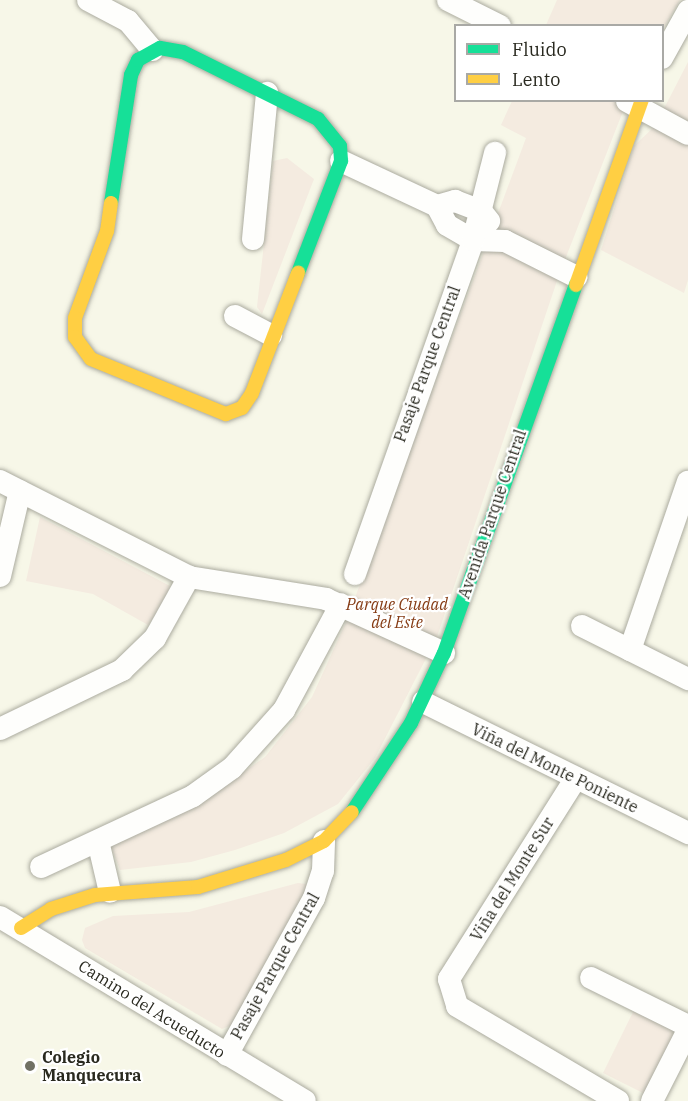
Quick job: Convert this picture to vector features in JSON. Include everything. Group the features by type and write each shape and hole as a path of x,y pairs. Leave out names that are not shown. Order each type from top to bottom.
{"street":[{"path":"88,0 128,21 152,50"},
{"path":"448,0 496,24"},
{"path":"664,56 688,11"},
{"path":"176,48 326,124 337,138 340,161 271,335 248,401 234,412 216,414 91,359 75,337 75,318 107,231 125,94 134,67 152,50 176,48"},
{"path":"252,239 267,93"},
{"path":"636,103 688,134"},
{"name":"Avenida Parque Central","path":"21,928 60,906 110,892 198,887 286,860 324,841 362,802 423,702 444,653 636,103"},
{"name":"Pasaje Parque Central","path":"355,574 473,240 495,153"},
{"path":"340,161 437,206 447,225 473,240 504,242 577,277"},
{"path":"437,206 455,201 482,211 504,242"},
{"path":"235,316 271,335"},
{"path":"0,481 189,577 341,604 444,653"},
{"path":"630,650 688,482"},
{"path":"0,576 20,491"},
{"path":"0,729 96,686 134,661 155,638 189,577"},
{"path":"41,867 193,796 252,749 297,690 341,604"},
{"path":"582,626 688,679"},
{"name":"Viña del Monte Poniente","path":"423,702 688,833"},
{"name":"Viña del Monte Sur","path":"576,778 449,979 457,1006 618,1101"},
{"path":"98,841 110,892"},
{"name":"Pasaje Parque Central","path":"227,1055 314,898 323,871 324,841"},
{"name":"Camino del Acueducto","path":"0,916 305,1101"},
{"path":"591,978 688,1028 652,1101"}],"green space":[{"path":"557,0 680,0 664,27 664,24 546,24"},
{"path":"688,62 688,280 684,293 601,250 634,146 655,126"},
{"name":"Parque Ciudad del Este","path":"512,102 627,102 559,275 437,637 375,758 338,804 284,833 235,850 191,862 120,870 110,844 219,789 265,757 312,697 346,622 526,138 501,125"},
{"path":"287,158 314,179 262,314 257,307 273,161"},
{"path":"40,517 170,586 166,602 148,625 93,594 26,581"},
{"path":"298,883 306,884 306,890 234,1024 222,1029 85,948 82,940 85,928 113,916 189,912"},
{"path":"635,1008 679,1030 647,1095 603,1073"}],"traffic: fast":[{"path":"160,48 183,52 318,119 340,146 341,161 298,273"},
{"path":"111,203 131,75 138,60 160,48"},
{"path":"352,812 411,723 444,653 576,285"}],"traffic: slow":[{"path":"576,285 641,102"},
{"path":"111,203 107,231 75,318 75,337 91,359 226,414 242,408 252,393 298,273"},
{"path":"21,928 51,909 95,895 198,887 286,860 324,841 352,812"}],"place":[{"name":"Colegio Manquecura","path":"30,1066"}]}
